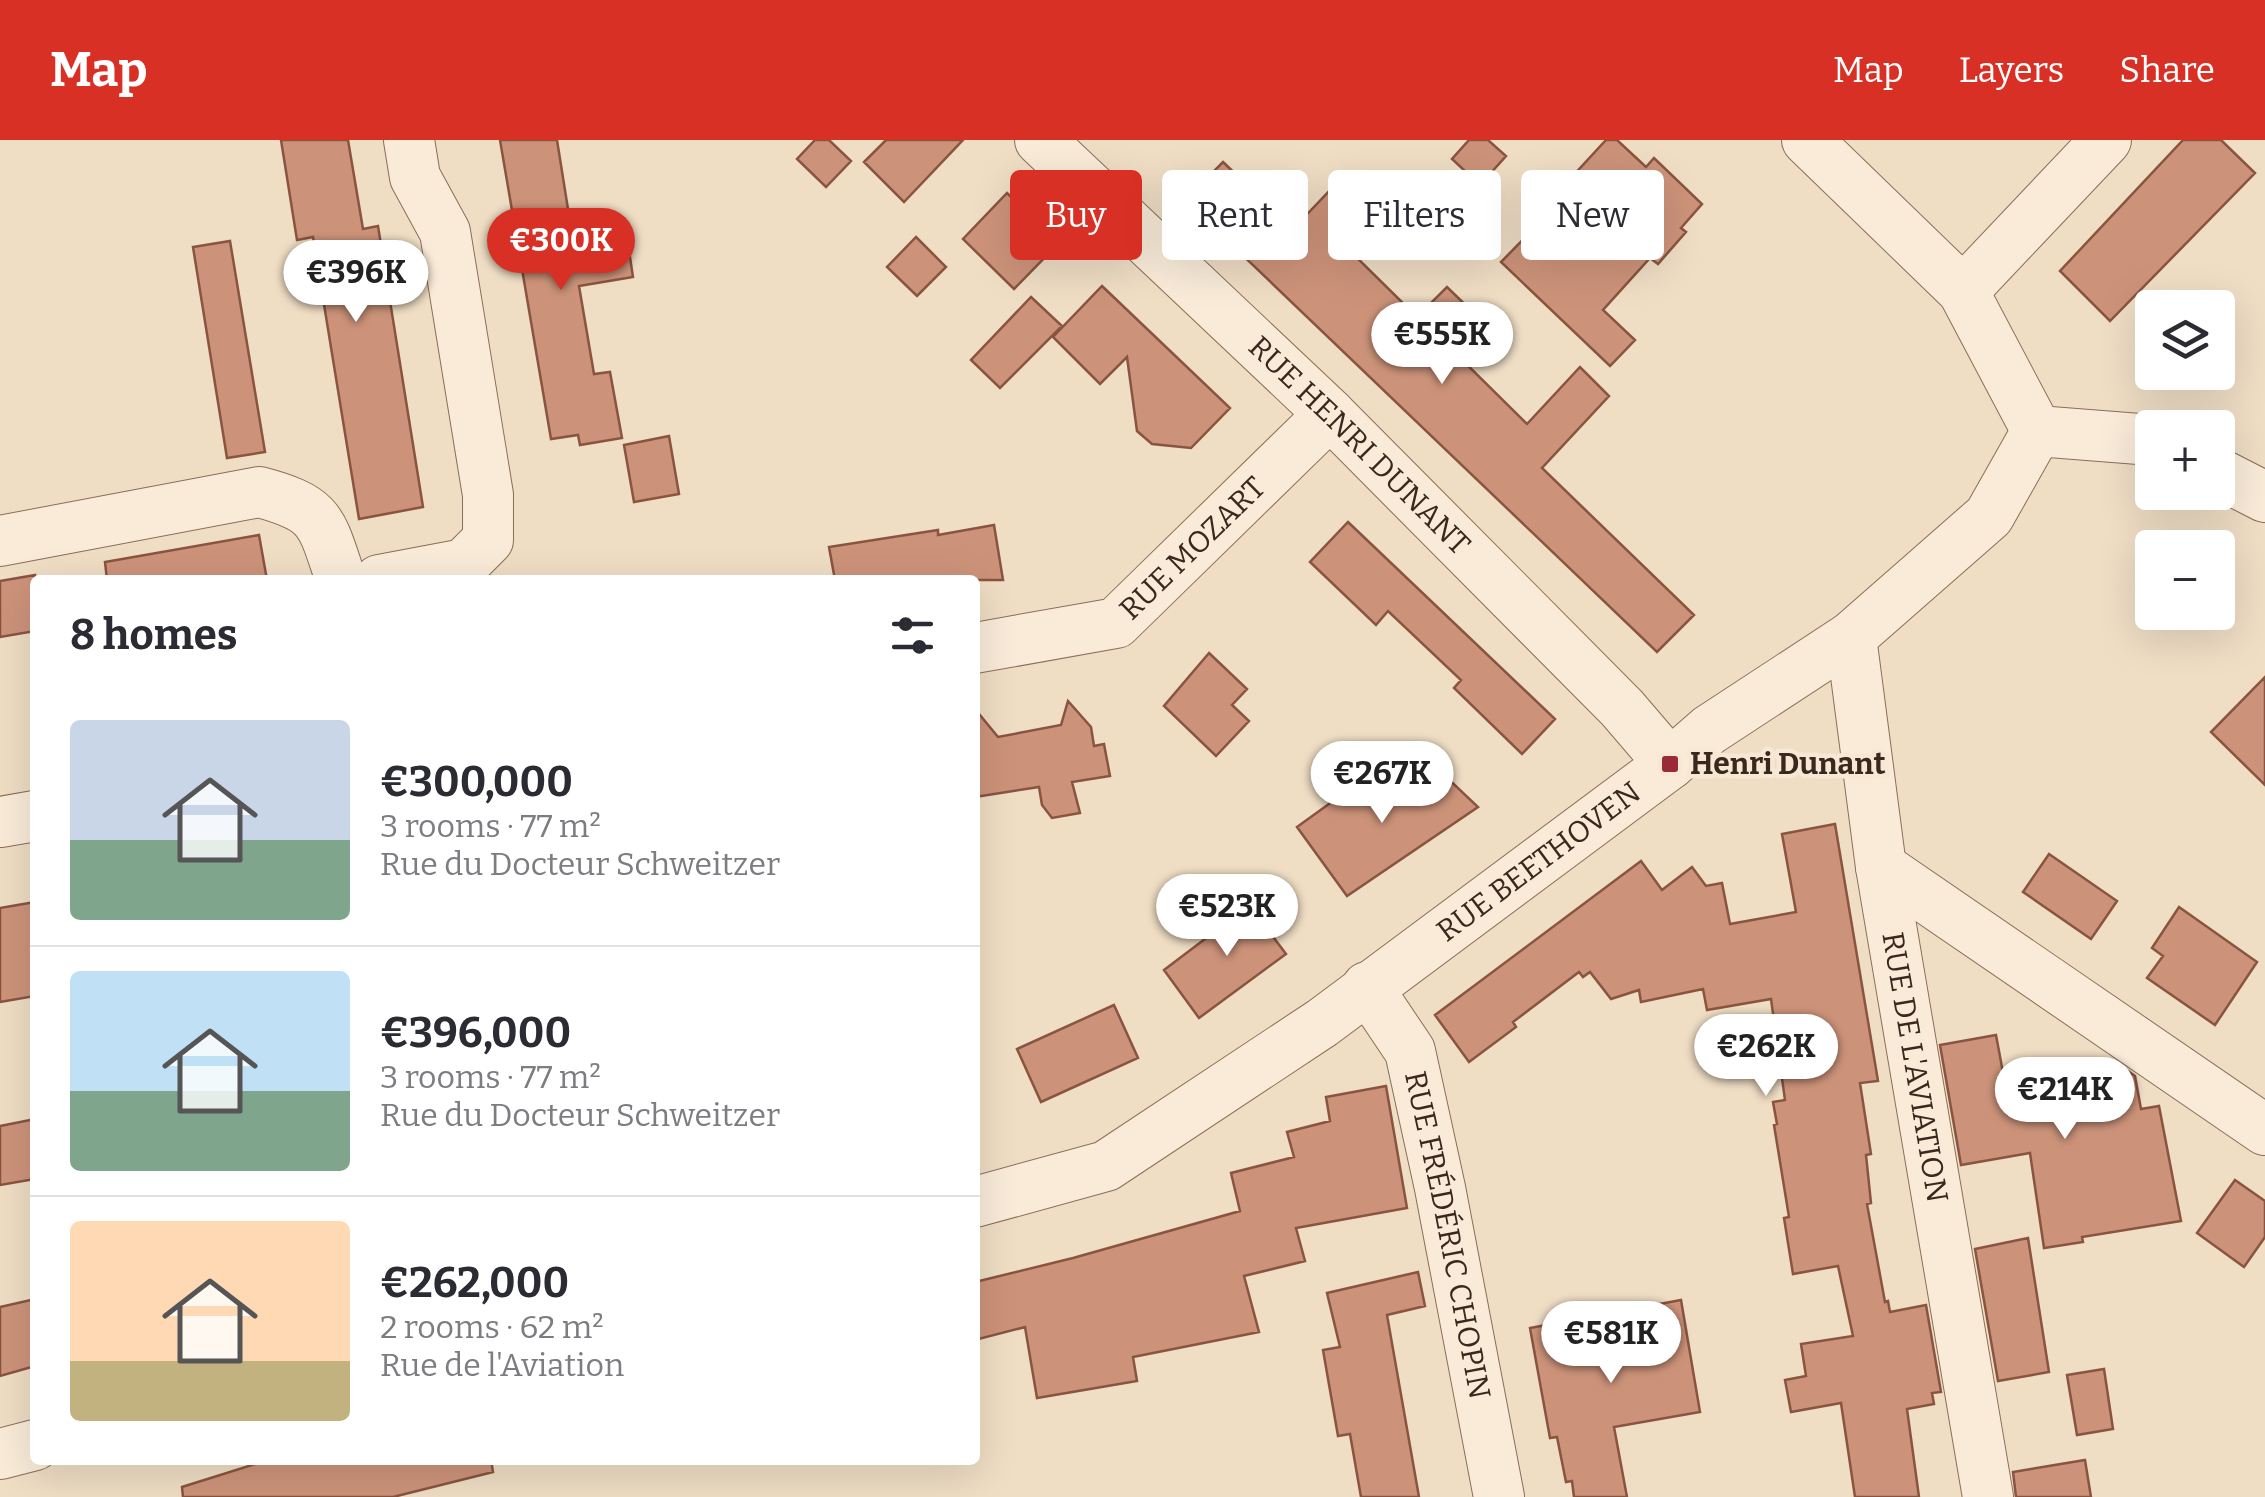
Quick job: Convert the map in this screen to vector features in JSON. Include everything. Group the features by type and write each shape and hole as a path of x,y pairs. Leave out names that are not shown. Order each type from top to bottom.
{"street":[{"path":"406,575 464,564 488,540 488,495 444,232 414,178 408,140"},
{"name":"RUE HENRI DUNANT","path":"1040,140 1330,414 1622,708 1670,764"},
{"path":"1807,140 1963,291 2037,430 2135,439"},
{"path":"1963,291 2106,140"},
{"name":"RUE MOZART","path":"980,647 1116,623 1330,414"},
{"name":"RUE BEETHOVEN","path":"980,1201 1106,1166 1322,1024 1670,764 1708,730 1851,636 1990,516 2037,430"},
{"path":"2235,481 2265,496"},
{"path":"0,541 259,492 296,502 323,526 339,575"},
{"name":"RUE DE L'AVIATION","path":"1851,636 1880,866 1988,1497"},
{"path":"0,822 30,817"},
{"path":"1880,866 2265,1130"},
{"name":"RUE FRÉDÉRIC CHOPIN","path":"1367,988 1410,1051 1500,1497"},
{"path":"0,1454 30,1446"}],"building":[{"path":"281,140 348,140 363,229 378,226 423,507 359,519 313,237 297,240"},
{"path":"500,140 557,140 575,253 628,244 633,277 579,286 594,374 610,372 622,438 580,445 578,435 551,439"},
{"path":"815,140 829,140 851,161 826,187 797,159"},
{"path":"886,140 963,140 904,202 864,162"},
{"path":"1469,140 1488,140 1506,156 1493,170 1464,170 1452,159"},
{"path":"1606,140 1617,140 1646,167 1654,158 1702,204 1681,228 1686,232 1664,257 1664,170 1578,170"},
{"path":"2183,140 2221,140 2255,173 2140,290 2135,290 2135,295 2110,321 2060,271"},
{"path":"1223,162 1231,170 1215,170"},
{"path":"1328,192 1328,260 1359,260 1417,317 1447,287 1479,318 1450,348 1527,424 1580,367 1609,396 1542,468 1694,615 1657,652 1248,260 1308,260 1308,213"},
{"path":"1007,193 1010,260 1042,260 1014,289 963,239"},
{"path":"916,237 946,267 917,296 887,267"},
{"path":"230,241 265,452 227,458 193,247"},
{"path":"1521,242 1521,260 1648,260 1603,310 1635,340 1610,366 1501,262"},
{"path":"1102,286 1230,408 1191,448 1152,444 1137,431 1127,357 1100,384 1053,337"},
{"path":"1031,297 1062,326 1000,388 971,360"},
{"path":"669,436 679,494 634,502 624,445"},
{"path":"1348,522 1555,719 1522,754 1454,688 1461,680 1388,611 1376,625 1310,562"},
{"path":"994,525 1003,580 980,580 980,575 834,575 829,547 938,530 938,535"},
{"path":"259,535 266,575 106,575 105,562"},
{"path":"30,576 30,632 0,637 0,581"},
{"path":"1209,653 1247,689 1232,705 1249,721 1216,756 1164,706"},
{"path":"2265,677 2265,785 2211,732"},
{"path":"1068,701 1091,727 1094,746 1104,744 1110,776 1072,782 1080,813 1052,818 1042,805 1039,787 980,796 980,715 998,737 1061,725"},
{"path":"1407,768 1426,785 1440,771 1478,807 1347,896 1297,827 1358,783 1373,804"},
{"path":"1835,824 1878,1081 1860,1083 1871,1154 1866,1155 1871,1203 1867,1204 1885,1302 1888,1301 1890,1312 1926,1305 1941,1392 1932,1393 1934,1404 1907,1409 1919,1497 1855,1497 1841,1403 1791,1412 1785,1380 1806,1376 1801,1344 1853,1336 1838,1266 1793,1274 1784,1218 1789,1217 1774,1125 1777,1124 1773,1102 1785,1100 1771,999 1707,1010 1703,989 1641,1002 1639,990 1611,999 1590,972 1583,977 1579,972 1513,1022 1516,1027 1469,1062 1435,1015 1641,861 1662,890 1692,867 1706,886 1722,883 1730,924 1796,912 1782,834"},
{"path":"2049,854 2117,901 2091,939 2023,892"},
{"path":"1259,898 1280,927 1271,934 1286,954 1199,1018 1164,970"},
{"path":"30,903 30,997 0,1002 0,908"},
{"path":"2179,907 2257,962 2215,1025 2147,978 2163,956 2152,948"},
{"path":"1114,1005 1138,1058 1041,1102 1017,1049"},
{"path":"1996,1035 2004,1078 2053,1069 2055,1083 2128,1071 2135,1076 2141,1109 2159,1106 2181,1221 2082,1237 2083,1242 2044,1248 2030,1153 1961,1165 1940,1045"},
{"path":"1386,1086 1407,1208 1296,1228 1305,1261 1244,1276 1259,1332 1133,1357 1137,1381 1037,1398 1025,1327 980,1339 980,1281 1240,1211 1231,1173 1294,1157 1287,1132 1330,1121 1326,1097"},
{"path":"30,1120 30,1180 0,1185 0,1126"},
{"path":"2235,1180 2265,1201 2265,1237 2244,1267 2197,1233"},
{"path":"2028,1238 2049,1372 1998,1381 1975,1249"},
{"path":"1418,1272 1425,1306 1387,1315 1419,1497 1361,1497 1350,1434 1338,1436 1323,1350 1340,1347 1327,1293"},
{"path":"30,1300 30,1367 0,1376 0,1307"},
{"path":"1681,1300 1700,1412 1614,1427 1627,1497 1574,1497 1572,1481 1566,1482 1557,1437 1550,1438 1530,1328"},
{"path":"2104,1369 2113,1429 2077,1435 2067,1375"},
{"path":"2085,1460 2091,1497 2016,1497 2013,1472"},
{"path":"252,1465 492,1465 493,1472 393,1497 183,1497 182,1487"}],"place":[{"name":"Henri Dunant","path":"1670,764"}]}
